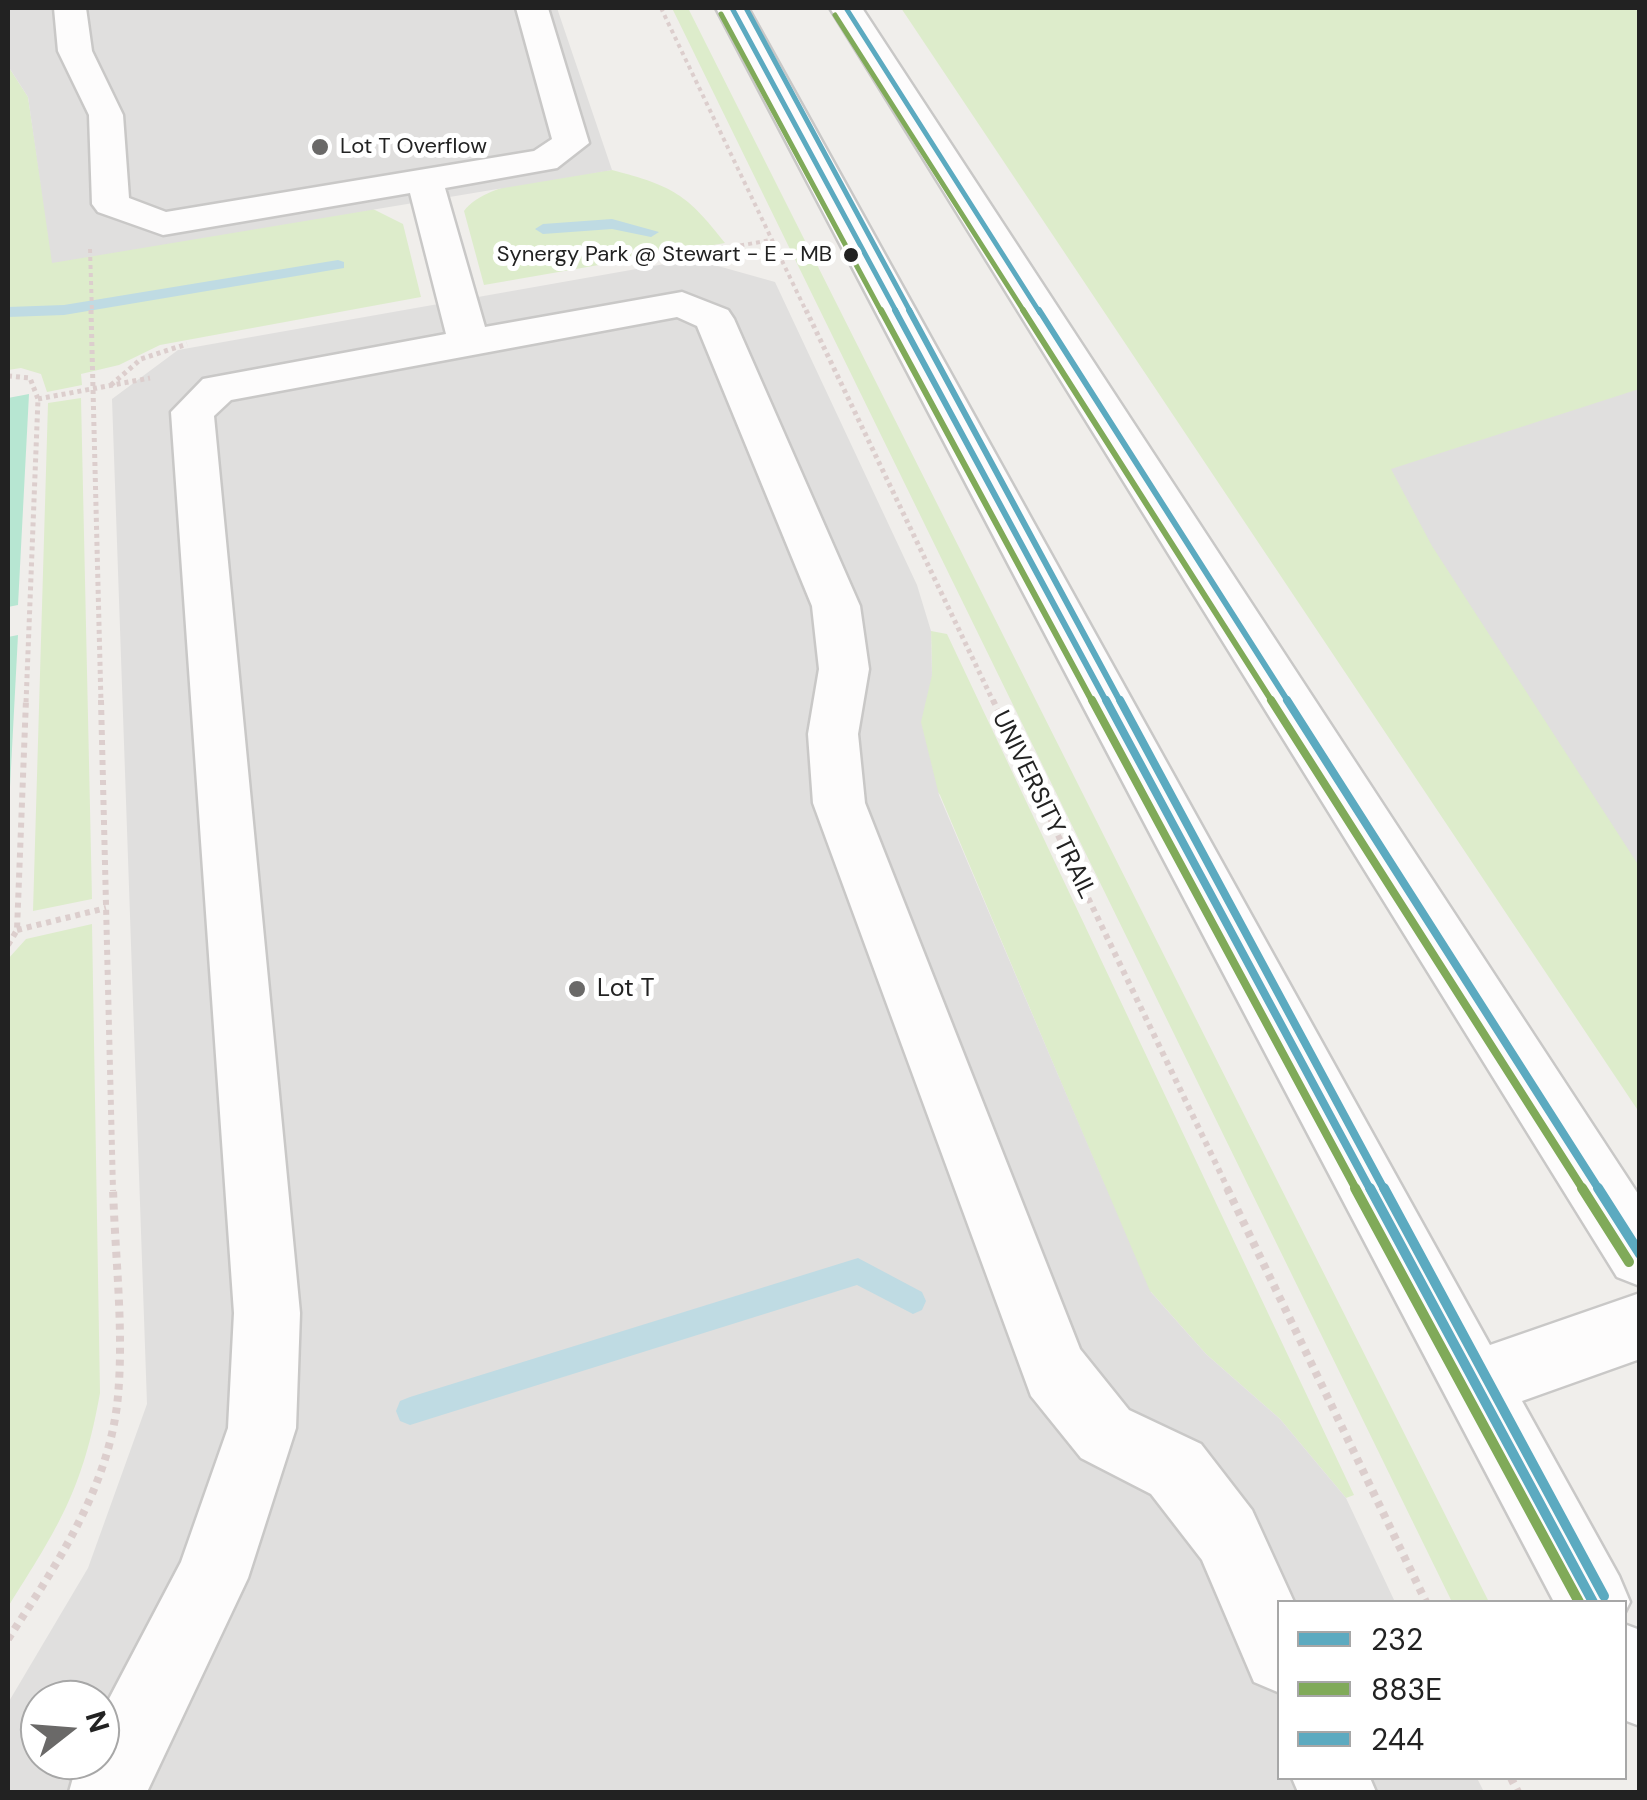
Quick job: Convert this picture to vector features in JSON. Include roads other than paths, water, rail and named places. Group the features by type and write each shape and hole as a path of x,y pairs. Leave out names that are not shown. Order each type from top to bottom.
{"street":[{"path":"70,8 75,51 106,116 111,204 163,224 544,160 572,144 532,8"},
{"path":"732,8 1592,1600"},
{"path":"846,8 1640,1255"},
{"path":"425,181 469,343"},
{"path":"108,1792 110,1776 212,1578 262,1428 266,1312 261,1229 192,412 218,389 682,304 714,319 836,606 844,669 833,734 839,802 1056,1372 1105,1434 1176,1470 1227,1535 1277,1649"},
{"path":"1477,1384 1640,1326"},
{"path":"1627,1666 1640,1690"}],"waterway":[{"path":"543,229 612,224 651,232"},
{"path":"8,312 64,310 338,265"},
{"path":"410,1411 858,1271 913,1301"}],"place":[{"name":"Lot T Overflow","path":"320,147"},
{"name":"Synergy Park @ Stewart - E - MB","path":"851,255"},
{"name":"Lot T","path":"577,989"}]}
